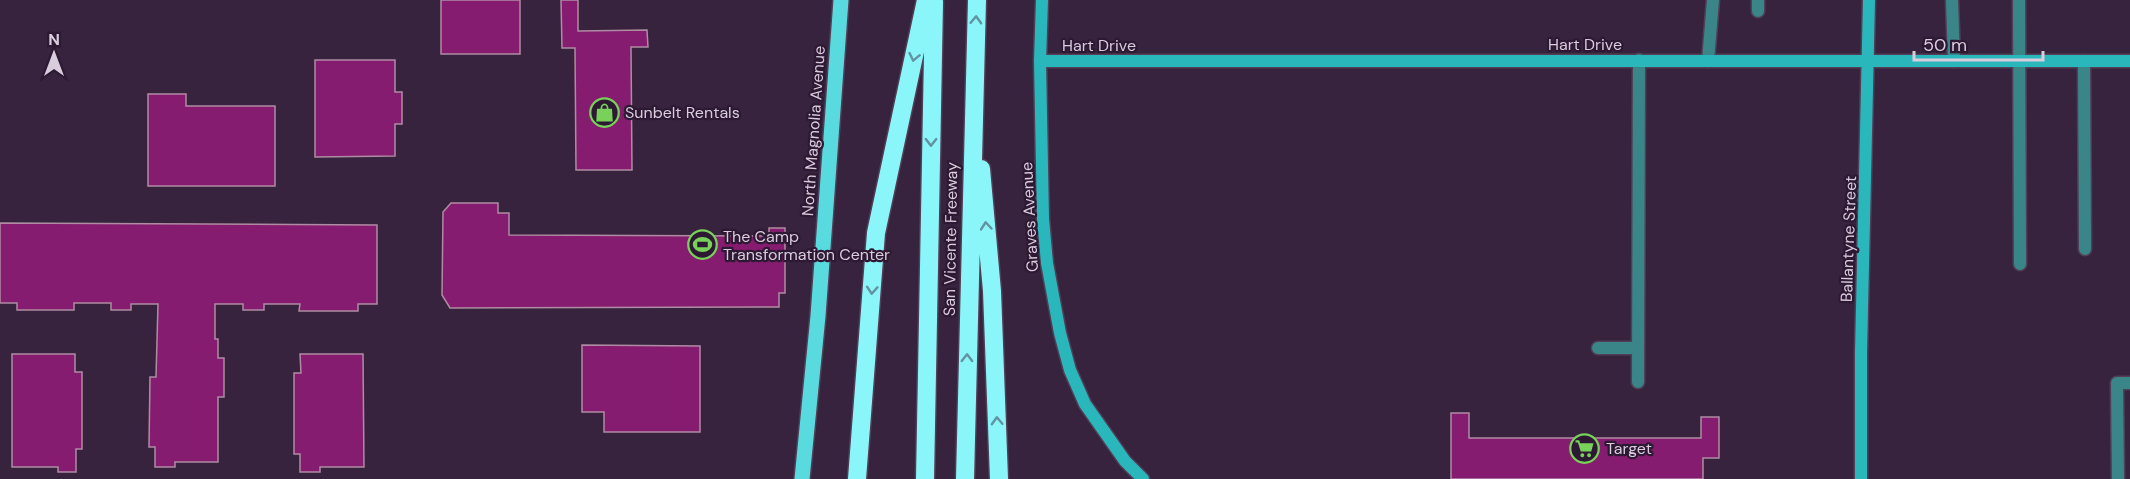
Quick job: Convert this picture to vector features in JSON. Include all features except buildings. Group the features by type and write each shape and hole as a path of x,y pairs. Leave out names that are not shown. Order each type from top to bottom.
{"highway":[{"path":"857,479 876,232 926,0"},
{"name":"San Vicente Freeway","path":"928,307 934,0"},
{"name":"San Vicente Freeway","path":"965,479 973,81 977,0"},
{"path":"973,81 992,291 999,479"},
{"path":"915,479 928,307"},
{"path":"925,479 928,307"}],"main road":[{"name":"North Magnolia Avenue","path":"802,479 818,327 841,0"}],"street":[{"name":"Graves Avenue","path":"1042,0 1040,61 1043,219 1047,263 1060,333 1070,370 1085,404 1125,461 1143,479"},
{"path":"1708,61 1713,0"},
{"name":"Ballantyne Street","path":"1861,479 1869,0"},
{"path":"1952,0 1954,61"},
{"path":"2019,0 2020,264"},
{"path":"1638,382 1639,60"},
{"name":"Hart Drive","path":"1040,61 2130,61"},
{"path":"2084,61 2085,249"},
{"path":"1598,348 1638,348"},
{"path":"2118,479 2117,383 2130,383"}],"place":[{"name":"Sunbelt Rentals","path":"604,112"},
{"name":"The Camp Transformation Center","path":"702,245"},
{"name":"Target","path":"1585,448"}]}
